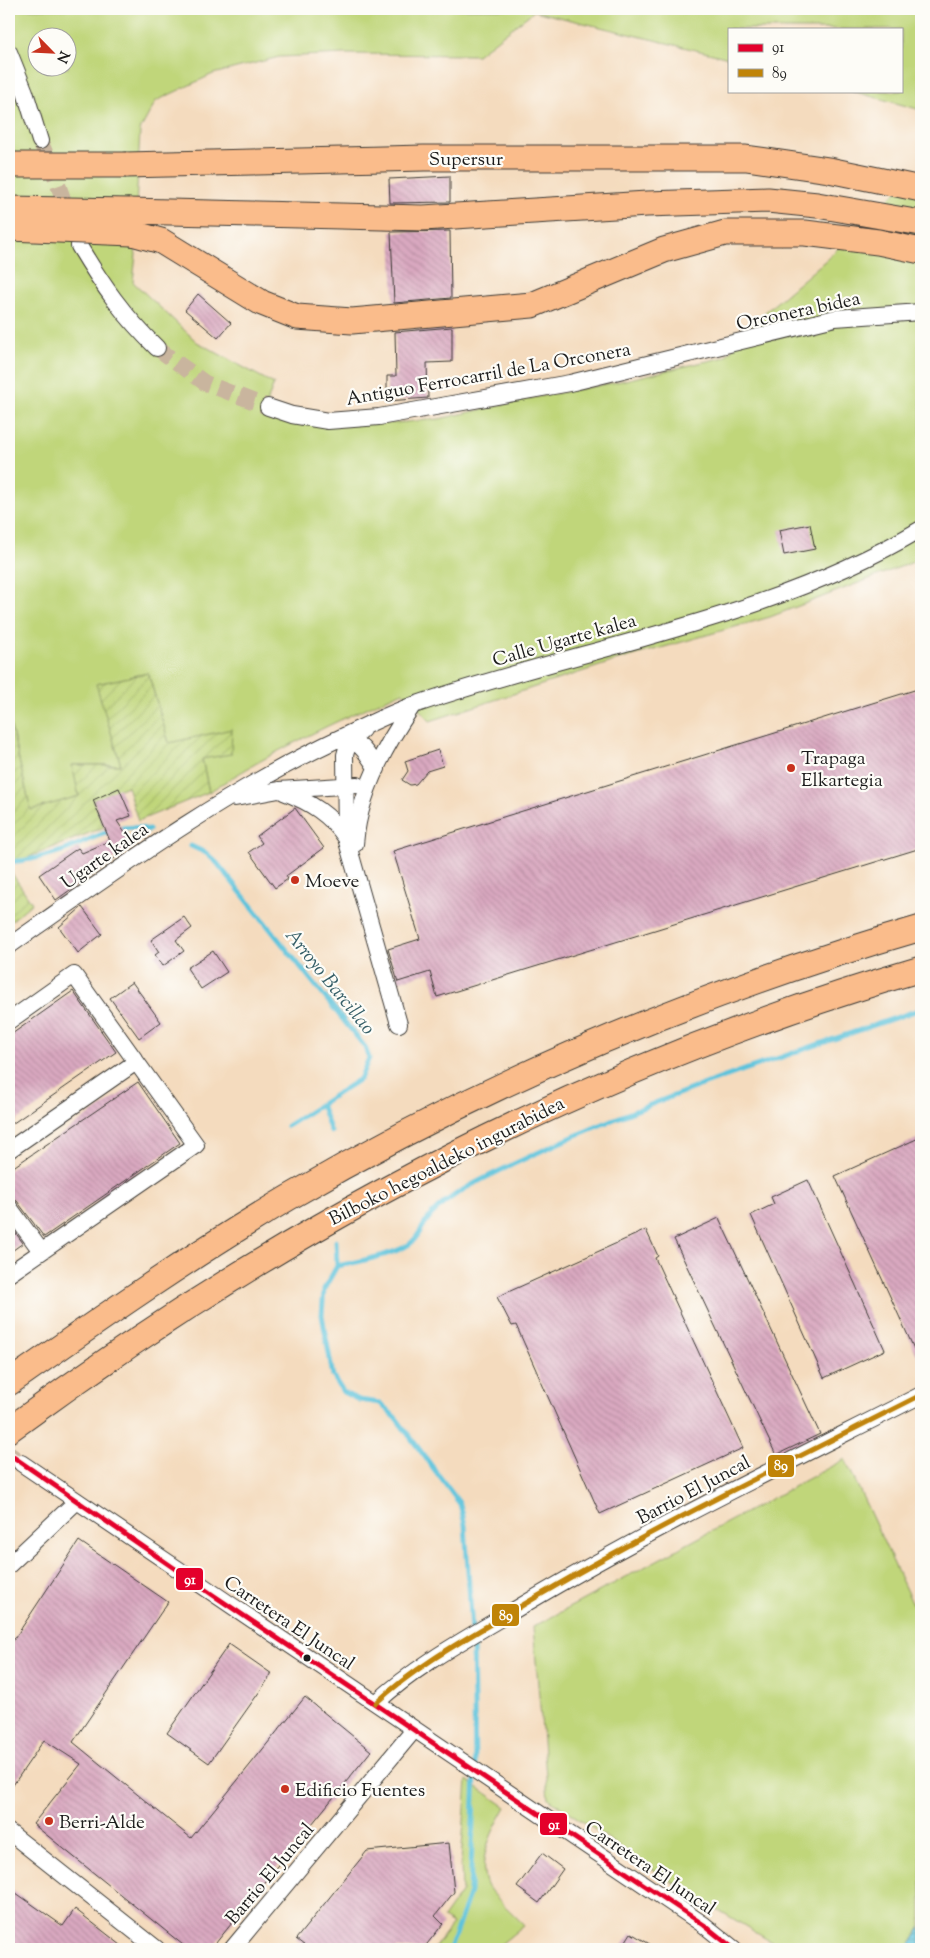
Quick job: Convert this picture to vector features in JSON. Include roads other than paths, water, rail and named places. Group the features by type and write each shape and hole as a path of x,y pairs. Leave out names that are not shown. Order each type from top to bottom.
{"highway":[{"name":"Supersur","path":"9,165 126,165 424,158 746,158 829,170 921,189"},
{"path":"9,228 130,222 423,218 647,204 768,200 817,205 921,223"},
{"path":"9,209 130,222 195,261 229,285 262,303 297,317 352,321 532,305 664,250 725,233 804,233 878,242 921,251"},
{"name":"Bilboko hegoaldeko ingurabidea","path":"9,1382 188,1260 288,1199 380,1147 507,1083 599,1042 698,1002 816,961 921,928"},
{"name":"Bilboko hegoaldeko ingurabidea","path":"9,1430 172,1316 260,1260 350,1207 452,1153 567,1098 673,1053 794,1009 921,969"},
{"path":"9,1365 120,1306"}],"street":[{"path":"9,52 25,92 40,141"},
{"path":"79,246 128,320 157,348"},
{"name":"Orconera bidea","path":"714,349 836,318 921,312"},
{"name":"Antiguo Ferrocarril de La Orconera","path":"268,407 328,421 379,417 570,383 714,349"},
{"name":"Calle Ugarte kalea","path":"223,800 294,761 392,713 571,656 722,615 768,600 892,547 921,529"},
{"path":"353,866 356,827 374,776 386,749 413,705"},
{"path":"392,713 361,731 349,742 345,755 346,838 399,1024"},
{"path":"294,761 308,757 335,743 349,742 359,745 374,776"},
{"path":"223,800 280,790 346,786 374,776"},
{"path":"280,790 315,806 338,825 346,838"},
{"name":"Ugarte kalea","path":"9,946 145,850 223,800"},
{"path":"9,1021 74,975 196,1145 9,1274"},
{"path":"9,1150 136,1062"},
{"path":"9,1207 42,1251"},
{"name":"Barrio El Juncal","path":"376,1703 396,1685 457,1645 674,1521 921,1395"},
{"name":"Carretera El Juncal","path":"21,1463 376,1703 495,1786 704,1925 734,1949"},
{"path":"9,1565 77,1501"},
{"name":"Barrio El Juncal","path":"232,1949 414,1730"},
{"path":"9,1832 157,1949"}],"water":[{"path":"921,1927 921,1949 907,1949"}],"waterway":[{"name":"Arroyo Barcillao","path":"9,862 65,850 117,829 138,828 149,830"},
{"name":"Arroyo Barcillao","path":"191,846 206,853 217,863 365,1047 369,1058 360,1079 287,1126"},
{"path":"337,1266 377,1257 406,1246 415,1239 432,1214 451,1198 484,1178 567,1139 667,1098 768,1061 921,1009"},
{"path":"321,1104 331,1132"},
{"path":"336,1241 337,1266 324,1289 322,1315 333,1376 343,1392 359,1400 380,1403 396,1418 460,1504 465,1525 472,1631"},
{"path":"473,1639 475,1766"},
{"path":"450,1949 470,1892 475,1774"}],"tunnel":[{"path":"40,141 70,218"},
{"path":"157,348 205,383 268,407"},
{"path":"9,1454 21,1463"}],"place":[{"name":"Trapaga Elkartegia","path":"791,768"},
{"name":"Moeve","path":"295,880"},
{"name":"Edificio Fuentes","path":"285,1789"},
{"name":"Berri-Alde","path":"49,1821"}]}
